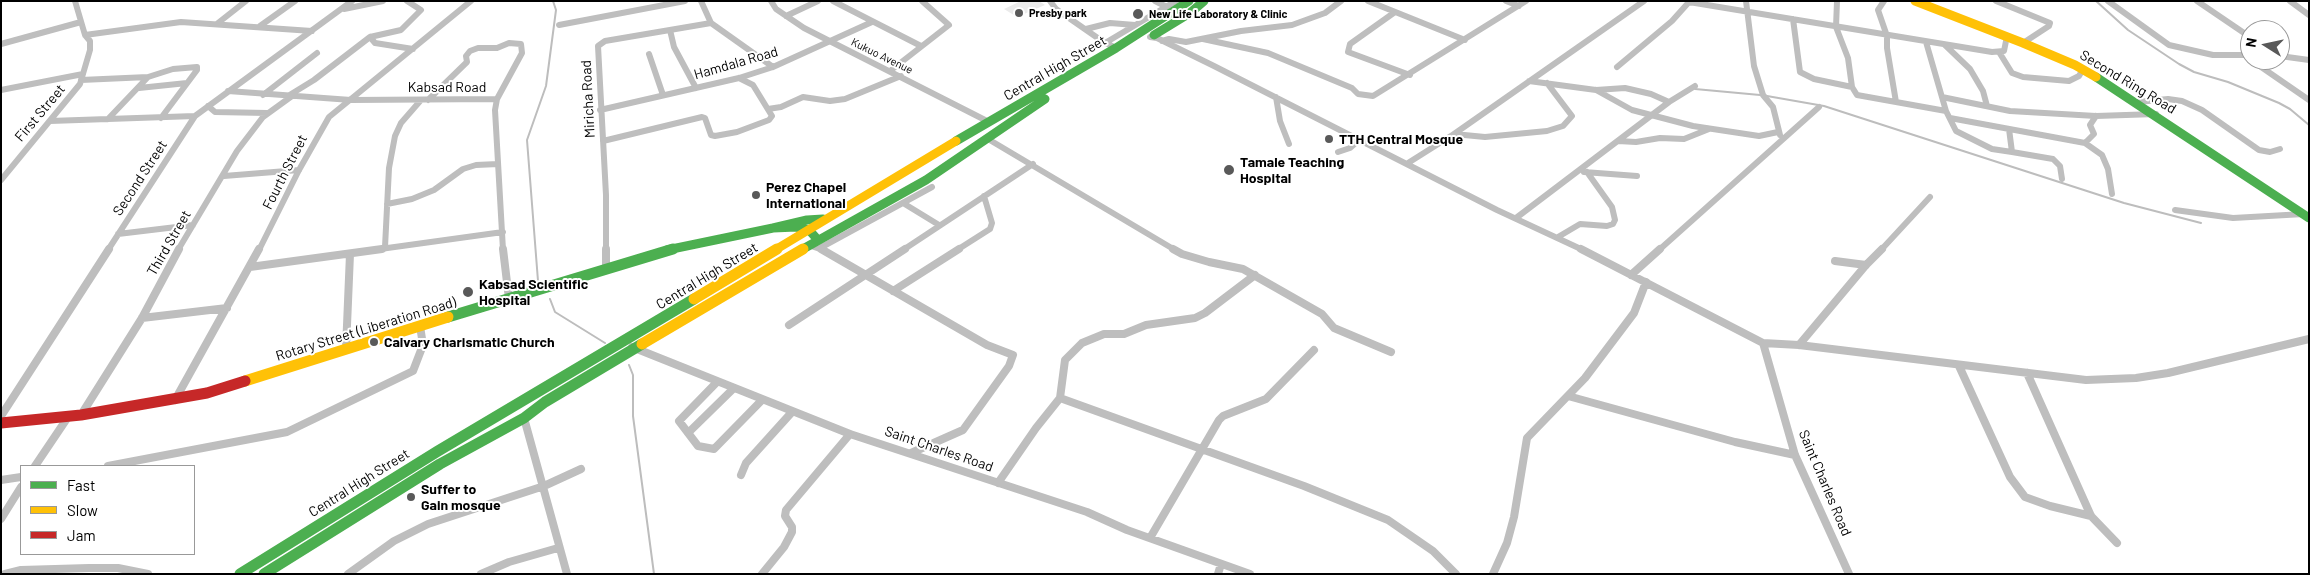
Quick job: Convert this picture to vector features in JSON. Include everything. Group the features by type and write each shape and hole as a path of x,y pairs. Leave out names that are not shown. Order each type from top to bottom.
{"main road":[{"name":"Central High Street","path":"240,574 429,456 624,342 908,168 1116,48 1160,16 1186,4 1204,1"},
{"name":"Second Ring Road","path":"1915,1 2023,42 2083,69 2138,102 2307,215"},
{"name":"Central High Street","path":"264,574 440,464 524,418 545,402 635,348 808,246 819,244 842,227 918,185 1066,85 1150,37 1186,4"},
{"path":"776,228 807,220 829,218 842,227"},
{"name":"Rotary Street (Liberation Road)","path":"1,423 68,417 176,400 226,388 606,267 667,250 776,228 796,227 809,230"},
{"path":"776,228 790,242"},
{"path":"809,230 819,244"}],"street":[{"name":"First Street","path":"1,180 77,89 82,77 90,50 90,41 85,35 80,22 75,1"},
{"path":"218,23 246,1"},
{"path":"260,26 295,1"},
{"name":"Second Street","path":"1,416 195,116 352,1"},
{"path":"340,10 371,2 384,1"},
{"path":"408,1 421,10 414,18 401,30 370,37 375,43 381,45 413,49"},
{"name":"Fourth Street","path":"176,400 250,267 329,117 471,1"},
{"path":"559,25 685,1"},
{"path":"701,1 711,23 773,67"},
{"name":"Kukuo Avenue","path":"771,1 776,9 786,16 830,42 990,122"},
{"path":"786,16 818,1"},
{"path":"833,1 921,46"},
{"path":"890,71 949,25 922,1"},
{"path":"1050,1 1056,8 1105,43 1116,48"},
{"path":"1155,1 1167,7 1186,4"},
{"path":"1162,41 1173,39 1186,42 1292,25 1325,13 1341,1"},
{"path":"1368,1 1465,40"},
{"path":"1506,1 1519,6"},
{"path":"1203,39 1268,52 1352,88 1363,95 1376,95 1526,1"},
{"path":"1408,163 1454,134 1644,1"},
{"path":"1746,1 1754,66 1764,96 1773,107 1778,132 1783,140"},
{"path":"1836,1 1836,27 1848,58 1852,87 1856,95 1896,102 2009,129 2085,144 2102,155 2108,169 2112,194"},
{"path":"1884,1 1878,10 1887,36 1887,48 1896,102"},
{"path":"1996,1 2050,23 2049,26 2023,42"},
{"path":"2108,1 2168,46 2213,54 2240,56"},
{"path":"2197,1 2240,30"},
{"path":"2290,1 2309,15"},
{"path":"1617,67 1672,21 1689,2 1887,36 1999,52 2005,49 2007,36"},
{"path":"1105,43 1135,26 1160,16 1167,7"},
{"path":"1395,12 1350,44 1347,47 1348,52 1410,75"},
{"path":"1793,19 1800,72 1814,79 1852,87"},
{"path":"1,44 80,22"},
{"name":"Hamdala Road","path":"600,110 739,78 773,67 872,22"},
{"path":"85,35 169,23 218,23 312,31"},
{"name":"Miricha Road","path":"606,267 607,246 600,110 600,44 711,23"},
{"path":"1086,29 1110,23 1135,26"},
{"path":"670,30 674,47 696,88"},
{"name":"Third Street","path":"81,415 142,318 193,225 224,176 237,151 267,113 370,37"},
{"path":"1150,37 1162,41 1276,97 1646,282 1763,343 1799,345 2086,380 2136,378 2193,369 2309,339"},
{"path":"1926,42 1942,98 1956,131 1978,144 1992,149 2053,160 2060,166 2062,179"},
{"path":"385,247 389,168 395,136 401,123 467,62 466,56 470,51 478,48 497,48 508,43 521,44 522,53 497,99"},
{"path":"1945,45 1970,69 1983,91 1987,106"},
{"path":"1999,52 2012,73 2023,77 2069,81 2079,76 2083,69"},
{"path":"263,95 317,53"},
{"path":"649,54 663,95"},
{"path":"2290,57 2309,60"},
{"path":"1,90 82,77 148,77 172,69 197,67 197,70 161,118"},
{"path":"2268,70 2309,100"},
{"path":"768,109 781,107 803,97 830,101 845,99 900,76"},
{"path":"108,119 148,77"},
{"path":"602,141 702,117 705,118 711,135 718,136 737,132 769,120 772,116 753,85 739,78"},
{"path":"1530,80 1596,90 1625,88 1651,94 1669,102"},
{"path":"139,88 187,82"},
{"path":"1454,134 1485,137 1547,131 1563,126 1572,116 1568,108 1547,83"},
{"path":"1516,218 1669,102 1695,86"},
{"path":"1596,90 1621,106 1709,129 1759,136 1778,132"},
{"name":"Kabsad Road","path":"228,91 351,100 497,99 495,110 498,164 506,286 509,298"},
{"path":"1276,97 1280,121 1289,144"},
{"path":"1942,98 1959,99 2010,111 2096,116 2156,114"},
{"path":"2138,102 2168,99 2182,101 2202,110 2260,150 2270,152 2280,149"},
{"path":"208,106 214,112 267,113"},
{"path":"1631,275 1819,107"},
{"path":"50,121 195,116"},
{"path":"2085,144 2094,134 2090,125 2096,116"},
{"path":"1618,141 1636,142 1660,138 1684,139 1709,129"},
{"path":"2009,129 2009,141 2012,152"},
{"path":"988,139 1182,254 1200,260 1243,269 1256,275 1322,314 1334,328 1391,352"},
{"path":"1338,152 1350,148 1360,139"},
{"path":"387,204 412,199 434,190 464,169 476,165 498,164"},
{"path":"789,325 863,274 1033,164"},
{"path":"224,176 300,170"},
{"path":"1578,171 1637,176"},
{"path":"1558,238 1586,222 1607,226 1613,224 1615,220 1612,207 1587,172"},
{"path":"911,453 963,430 1014,358 1009,352 987,345 892,291 819,244 932,187"},
{"path":"892,291 990,229 992,223 984,196"},
{"path":"1799,345 1866,266 1930,197"},
{"path":"903,203 939,225"},
{"path":"2175,210 2233,218 2307,215"},
{"path":"118,234 193,225"},
{"path":"250,267 503,232"},
{"path":"346,349 350,254"},
{"path":"1835,261 1866,266"},
{"path":"998,483 1036,428 1060,398 1065,360 1082,343 1104,334 1124,334 1146,325 1195,318 1205,313 1256,275"},
{"path":"1492,574 1507,544 1514,517 1527,438 1585,378 1634,313 1646,282"},
{"path":"142,318 227,308"},
{"path":"113,465 287,432 413,371 423,345 420,326"},
{"name":"Saint Charles Road","path":"624,342 717,382 850,434 1087,512 1220,569 1250,574"},
{"name":"Saint Charles Road","path":"1763,343 1795,455 1849,574"},
{"path":"1150,538 1201,448 1223,416 1266,399 1314,350"},
{"path":"1959,366 2010,477 2025,497 2050,506 2091,516"},
{"path":"2027,374 2091,516 2116,543"},
{"path":"717,382 679,421 696,445 710,450 714,449 762,400"},
{"path":"688,433 734,388"},
{"path":"1568,396 1735,442 1795,455"},
{"path":"1060,398 1304,486 1388,520 1433,552 1456,574"},
{"path":"741,475 746,464 792,412"},
{"path":"36,465 68,417"},
{"path":"524,418 544,486 558,548 567,574"},
{"path":"762,574 784,547 792,532 792,527 785,516 786,510 850,434"},
{"path":"348,574 394,541 428,524 544,486 581,470"},
{"path":"1,480 20,477"},
{"path":"1,519 20,489"},
{"path":"481,574 509,562 558,548"},
{"path":"1,570 5,574 21,570 118,568 148,574"}],"shaded area":[{"name":"Presby park","path":"1021,1 1039,1 1045,5 1017,17 1004,9"}],"waterway":[{"path":"538,281 527,140 546,86 556,10 553,1"},
{"path":"2096,1 2128,30 2179,64 2194,72 2228,82 2279,103 2290,109 2309,125"},
{"path":"1695,89 1760,95"},
{"path":"1767,96 1824,106 2124,203 2201,223"},
{"path":"550,299 555,312 605,343"},
{"path":"629,365 633,375 633,416 654,574"}],"traffic: fast":[{"path":"956,141 1116,48 1189,1"},
{"path":"1154,35 1190,13 1204,1"},
{"path":"2096,77 2309,218"},
{"path":"803,249 926,180 1045,99"},
{"path":"773,228 807,220 823,219"},
{"path":"448,317 667,250 773,228 796,227 809,230 818,240"},
{"path":"240,574 438,451 694,299"},
{"path":"264,574 440,464 524,418 545,402 642,344"}],"traffic: slow":[{"path":"1915,1 2023,43 2075,65 2096,77"},
{"path":"694,299 956,141"},
{"path":"642,344 803,249"},
{"path":"245,381 448,317"}],"traffic: jam":[{"path":"1,423 81,415 207,393 245,381"}],"place":[{"name":"Presby park","path":"1019,13"},
{"name":"New Life Laboratory & Clinic","path":"1138,14"},
{"name":"TTH Central Mosque","path":"1329,139"},
{"name":"Tamale Teaching Hospital","path":"1229,170"},
{"name":"Perez Chapel International","path":"756,195"},
{"name":"Kabsad Scientific Hospital","path":"468,292"},
{"name":"Calvary Charismatic Church","path":"374,342"},
{"name":"Suffer to Gain mosque","path":"411,497"}]}
